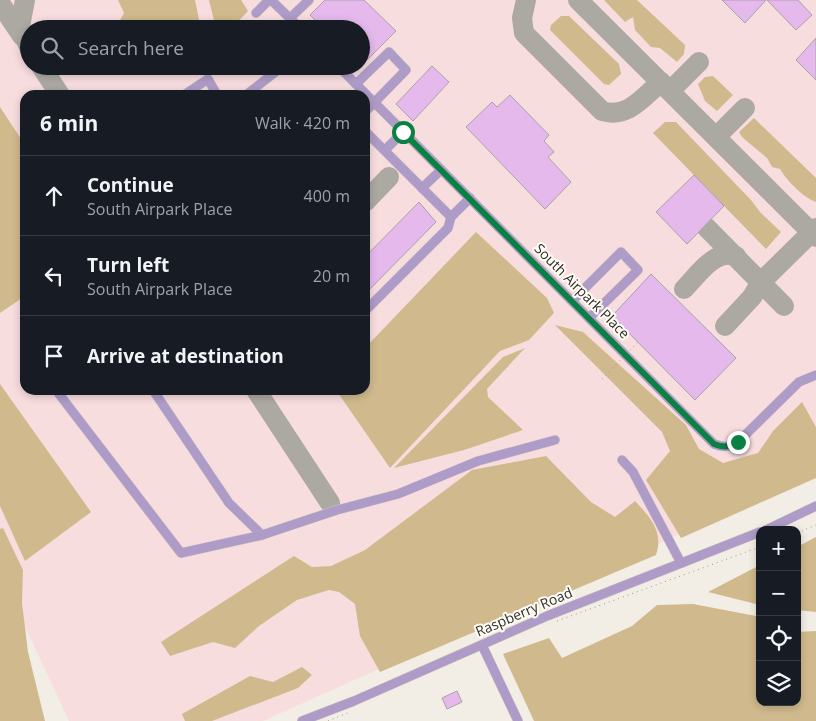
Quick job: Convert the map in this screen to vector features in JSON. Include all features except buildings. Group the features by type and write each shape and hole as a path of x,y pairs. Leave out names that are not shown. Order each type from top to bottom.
{"street":[{"path":"256,14 270,0 290,18 309,0"},
{"path":"278,7 285,0"},
{"path":"370,70 389,52 406,70 370,106"},
{"path":"253,90 272,75"},
{"name":"South Airpark Place","path":"347,75 362,90"},
{"path":"356,84 365,75"},
{"path":"192,90 208,79 215,90"},
{"name":"South Airpark Place","path":"370,98 714,444 730,447 738,442 799,382 816,375"},
{"path":"384,150 403,132"},
{"path":"370,136 450,216"},
{"path":"422,188 441,170"},
{"path":"370,306 448,228 450,216 470,198"},
{"path":"572,301 621,252 638,270 589,318"},
{"path":"60,395 181,553 262,535 337,510 398,494 478,460 555,440"},
{"path":"156,395 229,503 262,535"},
{"path":"622,460 634,472 681,563"},
{"path":"774,526 816,506"},
{"name":"Raspberry Road","path":"302,721 354,701 547,616 756,534"},
{"path":"482,645 518,721"}],"path":[{"path":"602,379 638,342"},
{"path":"801,531 816,525"},
{"path":"559,621 756,548"}],"shaded area":[{"path":"0,0 816,0 816,473 263,721 69,721 0,573"},
{"path":"118,0 195,0 199,20 120,20 124,13"},
{"path":"209,0 241,0 248,11 240,20 214,20"},
{"path":"604,0 637,0 685,45 684,54 677,62 660,48 651,47 635,30 633,17 625,22"},
{"path":"561,16 569,16 619,64 621,74 609,85 604,84 550,30 551,25"},
{"path":"713,76 733,95 717,111 705,101 698,84 705,77"},
{"path":"0,107 20,137 20,299 0,313"},
{"path":"754,118 816,178 816,202 801,193 791,184 780,169 772,167 767,158 742,137 739,132"},
{"path":"665,122 676,122 781,232 766,249 653,133"},
{"path":"476,232 547,298 554,313 529,340 500,351 390,468 339,395 370,395 370,343"},
{"path":"555,325 583,332 686,425 699,449 723,463 758,453 773,431 802,402 816,427 816,478 681,538 646,480 670,451 662,432"},
{"path":"525,348 487,389 488,397 523,430 464,450 394,468 503,357"},
{"path":"0,384 91,512 25,561 0,506"},
{"path":"546,456 591,502 615,517 635,501 646,513 657,532 658,547 656,555 380,672 360,636 355,604 339,592 329,590 297,600 259,626 235,648 213,642 170,656 161,642 294,556 312,567 331,566 365,550 472,470"},
{"path":"3,528 23,570 22,603 28,652 45,721 0,721 0,529"},
{"path":"816,537 816,612 801,610 801,545"},
{"path":"756,567 756,604 708,592"},
{"path":"693,604 756,616 756,706 801,706 801,632 816,631 816,721 534,721 503,654 549,638 562,658 632,626 657,605"},
{"path":"302,667 312,675 298,688 212,721 185,721 182,714 250,676 273,682"}],"taxiway":[{"path":"21,20 25,0"},
{"path":"526,0 522,18 524,33 602,111 611,113 627,109 641,100 661,82"},
{"path":"578,0 816,237"},
{"path":"0,3 20,33"},
{"path":"670,91 699,62"},
{"path":"47,75 57,90"},
{"path":"716,137 745,108"},
{"path":"370,197 389,177"},
{"path":"706,227 784,306"},
{"path":"725,326 752,297 761,282 816,228"},
{"path":"684,289 714,259 728,255 736,256"},
{"path":"259,395 330,503"}],"route":[{"path":"403,132 714,444 730,447 738,442"}]}
